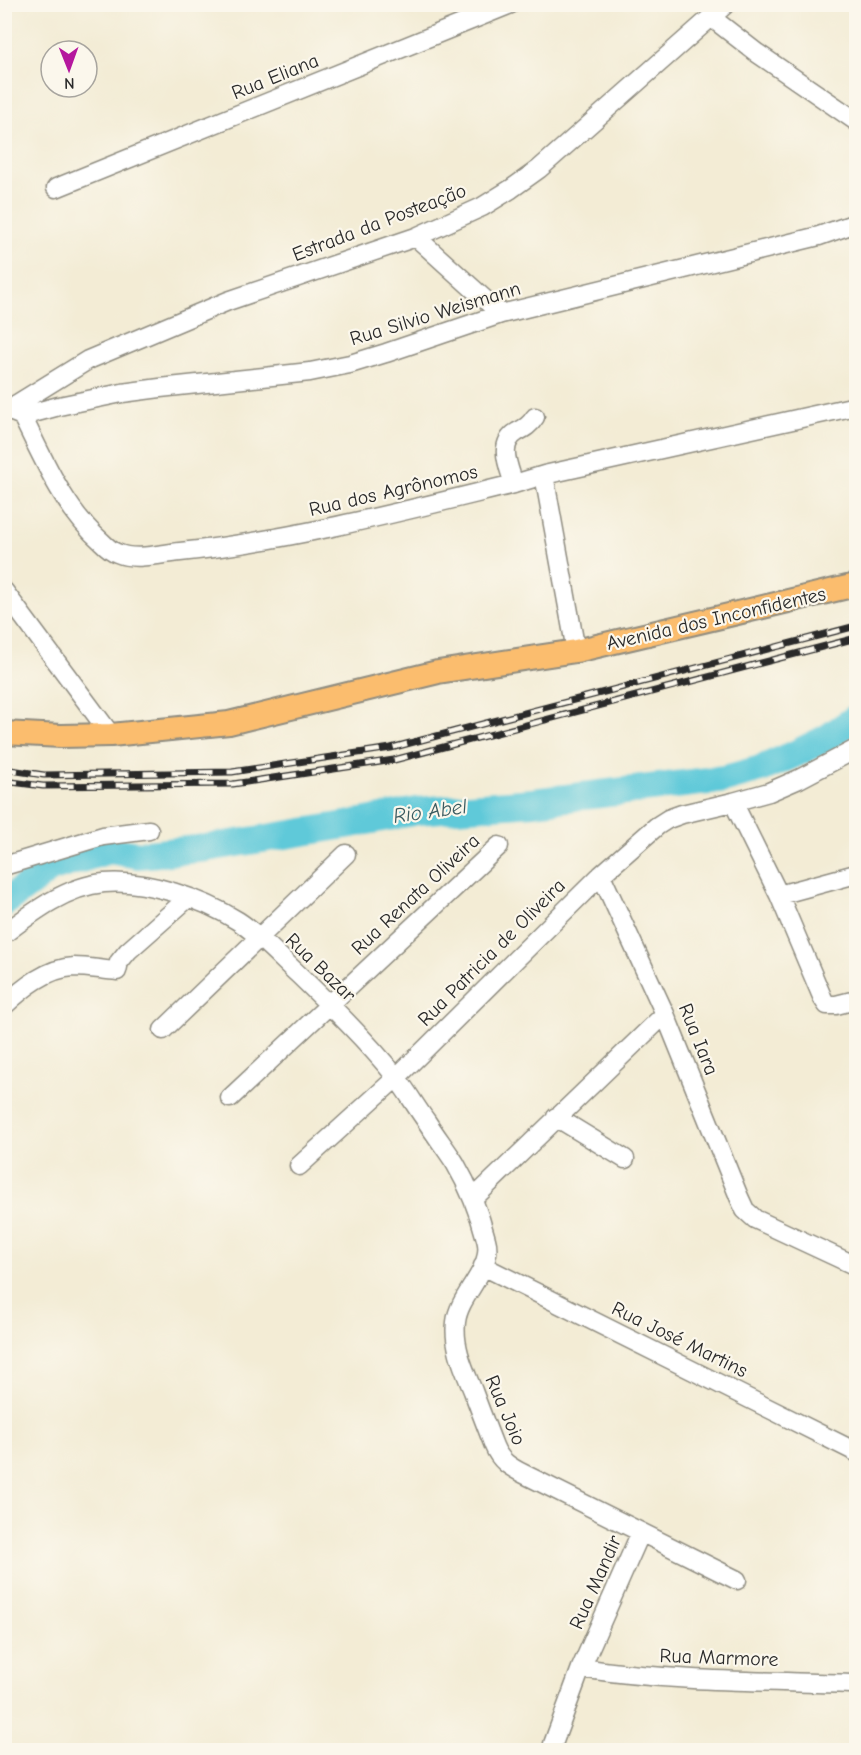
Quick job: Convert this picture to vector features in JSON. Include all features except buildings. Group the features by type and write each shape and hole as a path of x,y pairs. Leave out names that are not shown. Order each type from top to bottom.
{"main road":[{"name":"Avenida dos Inconfidentes","path":"4,733 61,736 111,735 229,723 438,672 576,651 856,585"}],"street":[{"name":"Rua Eliana","path":"56,188 490,10 511,4"},
{"name":"Estrada da Posteação","path":"11,413 88,360 128,342 228,301 416,237 482,207 539,169 726,4"},
{"path":"712,18 757,53 856,122"},
{"name":"Rua Silvio Weismann","path":"11,413 122,393 310,372 350,364 501,314 808,238 856,223"},
{"path":"416,237 501,314"},
{"name":"Rua dos Agrônomos","path":"11,413 68,504 94,535 117,553 133,557 230,547 321,530 544,475 856,406"},
{"path":"514,484 507,460 506,442 510,436 531,424 535,417"},
{"path":"544,475 576,651"},
{"path":"4,591 111,735"},
{"name":"Rua Patricia de Oliveira","path":"299,1166 396,1078 601,875 668,819 769,792 856,749"},
{"path":"733,802 779,895 823,999 827,1005 856,1000"},
{"path":"4,866 103,836 149,830"},
{"name":"Rua Renata Oliveira","path":"230,1098 500,846"},
{"path":"164,1030 346,854"},
{"path":"779,895 856,874"},
{"name":"Rua Iara","path":"601,875 665,1014 746,1210 755,1219 856,1266"},
{"name":"Rua Bazar","path":"4,934 68,892 87,885 106,883 158,888 213,908 238,921 330,1005 396,1078 455,1164 473,1199 488,1246 488,1254 483,1266"},
{"path":"4,1006 34,981 56,971 76,967 117,971 119,962 128,951 188,898"},
{"path":"473,1199 665,1014"},
{"path":"556,1117 625,1160"},
{"name":"Rua José Martins","path":"483,1266 856,1452"},
{"name":"Rua Joio","path":"483,1266 459,1309 455,1336 458,1354 497,1453 506,1465 641,1532"},
{"name":"Rua Mandir","path":"553,1750 553,1744 581,1668 641,1532 737,1580"},
{"name":"Rua Marmore","path":"581,1668 625,1675 669,1678 856,1684"}],"waterway":[{"name":"Rio Abel","path":"4,903 50,869 109,850 138,855 207,848 417,811 533,802 725,779 761,769 797,753 827,738 856,718"}],"railway":[{"path":"4,769 44,775 232,772 391,748 856,626"},
{"path":"4,781 43,786 233,784 394,760 856,638"}]}
